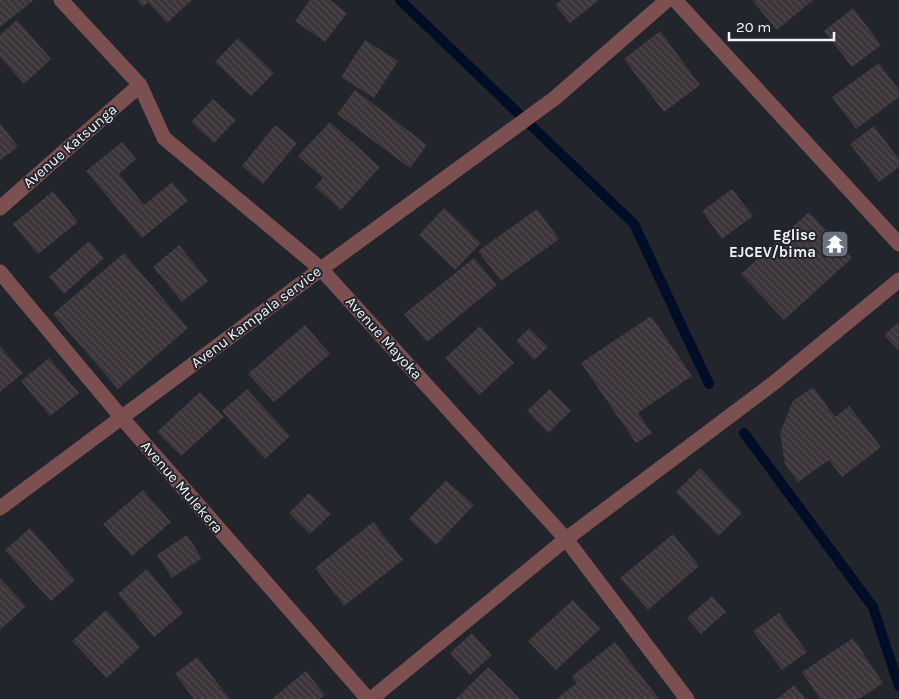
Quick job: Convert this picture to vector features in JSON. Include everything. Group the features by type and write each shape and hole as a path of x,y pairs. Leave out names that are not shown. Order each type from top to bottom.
{"street":[{"name":"Avenue Mayoka","path":"62,0 140,85 164,138 321,269 566,539 687,699"},
{"name":"Avenu Kampala service","path":"0,508 555,98 667,0"},
{"path":"675,0 899,244"},
{"name":"Avenue Katsunga","path":"0,208 140,85"},
{"name":"Avenue Mulekera","path":"0,272 122,418 370,699"},
{"path":"370,699 566,539 775,382 899,280"}],"building":[{"path":"0,0 34,0 0,27"},
{"path":"137,0 192,0 167,23 148,2 143,7"},
{"path":"310,0 330,0 347,13 325,42 295,21"},
{"path":"561,0 599,0 570,23 555,5"},
{"path":"752,0 813,0 777,30"},
{"path":"853,8 881,45 852,67 824,31"},
{"path":"17,20 51,59 24,84 0,57 0,35"},
{"path":"660,31 700,85 664,112 624,59"},
{"path":"238,38 274,73 251,96 215,62"},
{"path":"365,40 398,61 374,98 341,77"},
{"path":"879,63 899,90 899,97 856,129 832,97"},
{"path":"355,90 427,145 410,168 337,114"},
{"path":"213,99 236,120 214,143 191,122"},
{"path":"330,122 380,167 341,210 315,187 323,178 298,156"},
{"path":"0,123 18,147 0,160"},
{"path":"275,125 297,143 263,184 242,166"},
{"path":"874,126 899,159 899,167 879,182 850,144"},
{"path":"122,142 136,159 119,174 144,205 172,182 188,201 142,238 86,171"},
{"path":"732,189 753,216 722,239 702,211"},
{"path":"53,191 78,222 38,254 13,224"},
{"path":"444,208 481,243 455,270 419,235"},
{"path":"537,209 559,239 501,281 478,251"},
{"path":"809,212 852,258 784,320 741,274"},
{"path":"89,241 104,258 64,294 49,277"},
{"path":"179,245 208,281 182,302 153,267"},
{"path":"124,253 188,328 118,389 53,314"},
{"path":"474,258 497,285 427,342 404,314"},
{"path":"651,316 692,376 638,413 652,433 636,443 581,363"},
{"path":"899,322 899,351 884,335"},
{"path":"305,325 330,354 274,402 248,374"},
{"path":"480,326 514,363 479,395 445,358"},
{"path":"529,328 548,347 534,360 516,341"},
{"path":"0,346 23,373 0,392"},
{"path":"49,358 79,393 50,416 21,381"},
{"path":"813,387 835,417 849,406 881,447 842,477 829,460 798,482 785,464 780,433 793,401"},
{"path":"247,389 290,436 265,459 222,411"},
{"path":"550,389 571,411 548,433 527,411"},
{"path":"200,392 224,417 181,456 157,432"},
{"path":"700,468 742,513 718,536 676,492"},
{"path":"446,480 474,505 436,545 409,519"},
{"path":"143,490 171,522 132,556 103,524"},
{"path":"309,493 331,514 310,534 289,513"},
{"path":"373,522 403,560 344,606 315,568"},
{"path":"30,528 75,580 51,601 5,550"},
{"path":"673,534 699,566 648,610 620,578"},
{"path":"187,535 202,558 172,578 157,555"},
{"path":"147,569 183,613 154,637 118,594"},
{"path":"0,578 26,606 0,630"},
{"path":"712,596 726,612 701,634 687,618"},
{"path":"573,600 600,629 556,670 528,641"},
{"path":"106,610 140,647 107,678 72,641"},
{"path":"779,613 807,652 782,670 753,631"},
{"path":"472,633 492,655 470,675 450,653"},
{"path":"853,638 883,683 859,699 820,699 802,672"},
{"path":"615,642 659,699 556,699 577,683 572,676"},
{"path":"197,657 230,699 194,699 175,674"},
{"path":"488,667 520,699 456,699"},
{"path":"306,671 325,695 320,699 272,699"},
{"path":"794,685 806,699 777,699"}],"waterway":[{"path":"400,0 634,224 709,384"},
{"path":"744,433 873,607 899,686"}],"place":[{"name":"Eglise EJCEV/bima","path":"835,244"}]}
